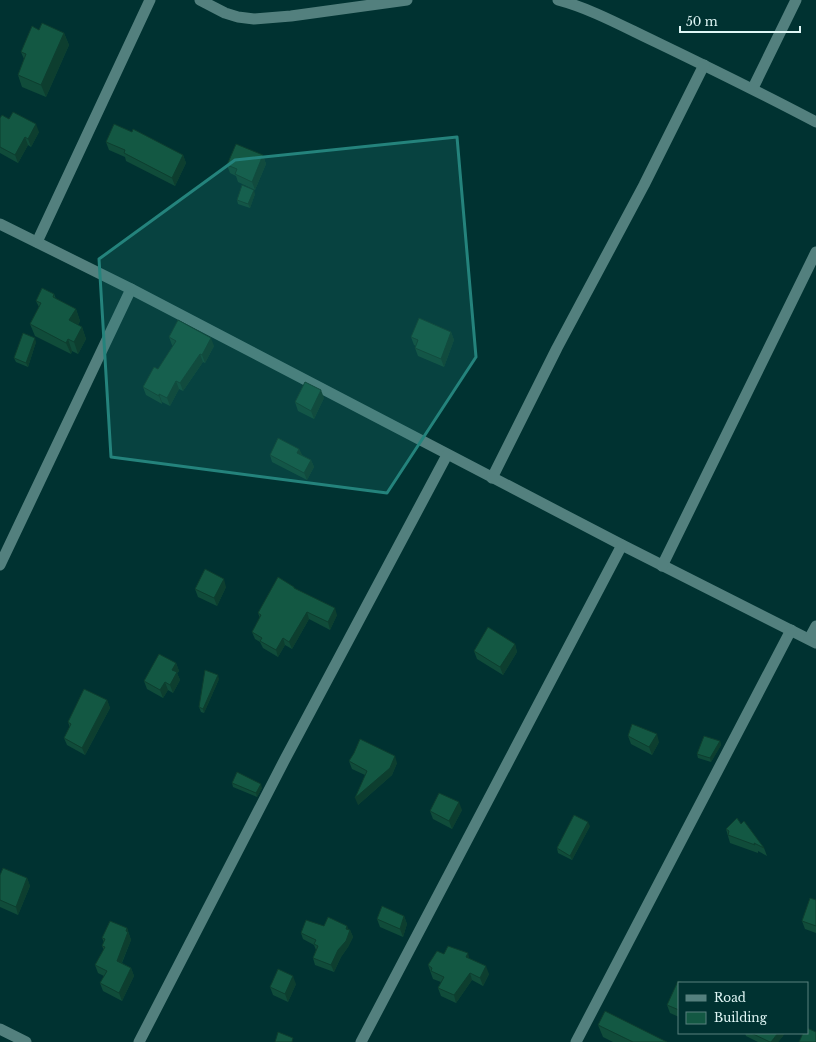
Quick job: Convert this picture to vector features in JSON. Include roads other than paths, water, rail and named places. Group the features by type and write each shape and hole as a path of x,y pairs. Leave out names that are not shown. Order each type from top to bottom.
{"street":[{"path":"36,242 150,0"},
{"path":"200,0 225,13 238,17 254,19 298,15 372,2 407,0"},
{"path":"558,0 573,4 612,21 753,88 816,122"},
{"path":"753,88 796,0"},
{"path":"492,478 557,348 644,185 704,65"},
{"path":"0,224 131,289 662,566 813,641 816,626"},
{"path":"662,566 816,252"},
{"path":"0,565 131,289"},
{"path":"139,1042 284,760 447,455"},
{"path":"361,1042 622,545"},
{"path":"576,1042 791,630"},
{"path":"3,1035 26,1042"}]}
